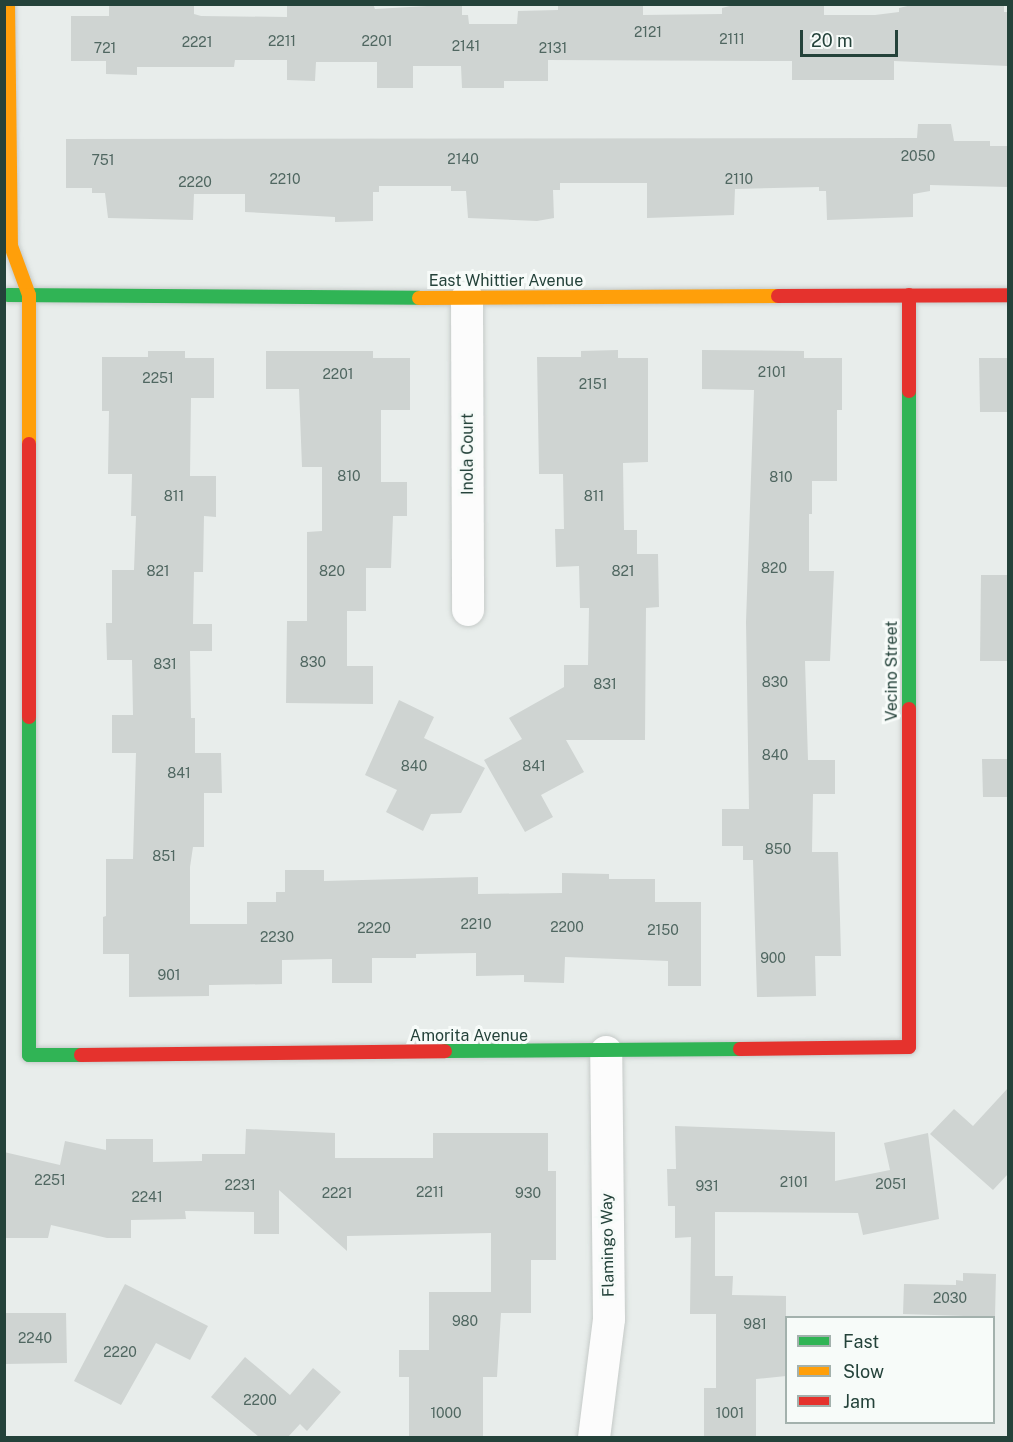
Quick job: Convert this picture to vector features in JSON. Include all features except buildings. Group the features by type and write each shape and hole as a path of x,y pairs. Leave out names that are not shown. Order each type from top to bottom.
{"street":[{"path":"8,4 11,246 29,295"},
{"name":"East Whittier Avenue","path":"4,295 467,298 1008,295"},
{"name":"Amorita Avenue","path":"29,295 28,1055 606,1052 909,1047"},
{"name":"Vecino Street","path":"909,296 909,1047"},
{"name":"Inola Court","path":"467,298 468,610"},
{"name":"Flamingo Way","path":"594,1437 609,1318 606,1052"}],"traffic: fast":[{"path":"8,295 419,298"},
{"path":"909,391 909,709"},
{"path":"29,717 29,1055 81,1055"},
{"path":"445,1051 740,1049"}],"traffic: slow":[{"path":"8,4 11,246 29,295 29,444"},
{"path":"419,298 778,296"}],"traffic: jam":[{"path":"909,295 909,391"},
{"path":"778,296 1008,295"},
{"path":"29,444 29,717"},
{"path":"740,1049 909,1047 909,709"},
{"path":"81,1055 445,1051"}]}
